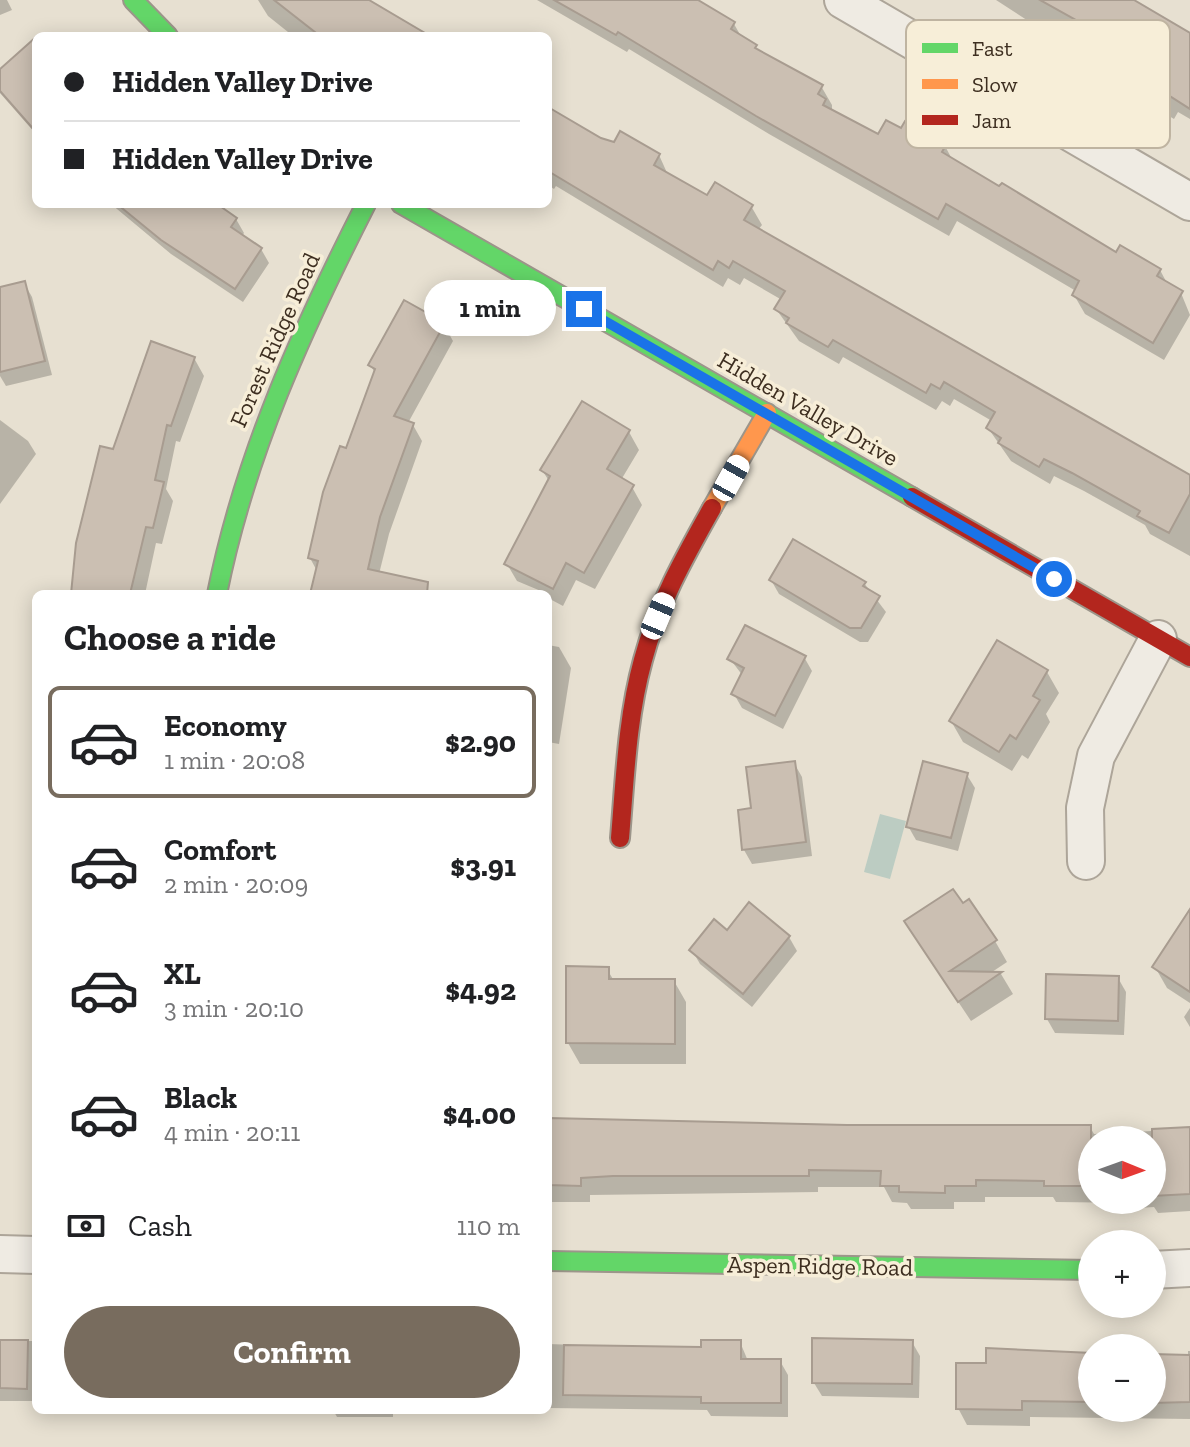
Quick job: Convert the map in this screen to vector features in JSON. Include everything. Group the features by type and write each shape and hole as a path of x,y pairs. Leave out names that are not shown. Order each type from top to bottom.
{"street":[{"path":"133,0 164,32"},
{"path":"843,0 906,37"},
{"path":"1097,148 1190,202"},
{"name":"Forest Ridge Road","path":"218,590 250,455 289,356 364,208"},
{"name":"Hidden Valley Drive","path":"408,208 1190,657"},
{"path":"620,838 632,720 650,636 667,596 767,413"},
{"path":"1086,861 1085,808 1096,756 1158,639"},
{"path":"0,1254 32,1255"},
{"name":"Aspen Ridge Road","path":"552,1261 1078,1270"},
{"path":"1166,1269 1190,1268"}],"shaded area":[{"path":"880,814 906,821 890,879 864,872"}],"building":[{"path":"274,0 369,0 423,32 315,32"},
{"path":"554,0 698,0 735,22 731,29 757,45 755,48 823,85 818,94 826,99 823,105 878,134 886,120 901,128 905,121 906,148 944,148 942,152 999,186 1002,183 1116,252 1120,245 1161,269 1157,276 1183,291 1153,343 1072,295 1079,281 946,204 938,219 756,116 618,32 616,35"},
{"path":"1040,0 1134,0 1168,20 1076,20"},
{"path":"1170,21 1190,33 1190,109 1170,96"},
{"path":"32,41 32,127 0,91 0,69"},
{"path":"552,109 601,138 614,142 620,131 660,154 654,165 707,195 715,182 753,205 744,220 1190,475 1190,494 1169,533 1137,516 1140,511 1072,473 1044,459 1039,467 998,443 1001,438 986,428 995,412 944,382 940,389 931,384 926,393 833,340 828,347 786,323 789,318 774,309 785,291 733,261 729,268 718,261 713,270 552,173"},
{"path":"122,208 223,208 237,218 231,227 262,248 235,289 161,240"},
{"path":"25,281 45,361 0,372 0,287"},
{"path":"404,300 445,323 394,416 414,423 380,517 368,569 428,582 427,590 311,590 318,561 308,558 323,492 340,446 346,448 375,369 368,365"},
{"path":"151,341 195,357 171,426 167,425 155,480 164,482 153,528 146,527 131,590 71,590 76,543 100,446 113,449"},
{"path":"582,401 630,430 607,469 634,485 584,573 566,563 553,589 504,564 550,476 540,470"},
{"path":"793,539 866,582 863,586 880,596 861,628 850,628 769,580"},
{"path":"745,625 806,656 775,716 731,694 744,668 727,659"},
{"path":"997,640 1048,670 1033,696 1040,700 1016,739 1010,735 999,752 949,721"},
{"path":"795,761 806,842 742,850 738,810 751,808 746,767"},
{"path":"923,761 968,773 951,838 906,827"},
{"path":"953,889 963,903 969,899 997,940 950,971 1002,972 958,1002 904,921"},
{"path":"749,902 790,936 743,994 689,950 714,919 727,930"},
{"path":"1190,909 1190,992 1152,967"},
{"path":"566,966 609,967 609,979 675,979 675,1044 566,1043"},
{"path":"1046,974 1119,976 1118,1021 1045,1019"},
{"path":"552,1118 847,1125 1091,1125 1078,1126 1078,1186 1044,1186 1044,1181 976,1180 976,1186 945,1186 945,1193 899,1192 899,1186 880,1186 881,1171 809,1170 809,1176 581,1178 581,1186 552,1185"},
{"path":"1190,1127 1190,1194 1166,1195 1166,1128"},
{"path":"812,1338 913,1340 912,1384 812,1383"},
{"path":"0,1340 28,1340 27,1389 0,1388"},
{"path":"701,1340 741,1340 741,1359 781,1359 781,1403 701,1403 701,1397 563,1395 564,1345 701,1347"},
{"path":"986,1348 1078,1352 1078,1402 1022,1401 1022,1410 956,1409 956,1363 986,1363"},
{"path":"1166,1354 1190,1355 1190,1402 1166,1403"}],"traffic: fast":[{"path":"133,0 164,32"},
{"path":"218,590 243,492 278,394 364,208"},
{"path":"408,208 912,497"},
{"path":"552,1261 1078,1270"}],"traffic: slow":[{"path":"712,508 767,413"}],"traffic: jam":[{"path":"912,497 1190,657"},
{"path":"620,838 630,726 643,660 664,601 712,508"}],"route":[{"path":"584,309 1054,579"}]}
